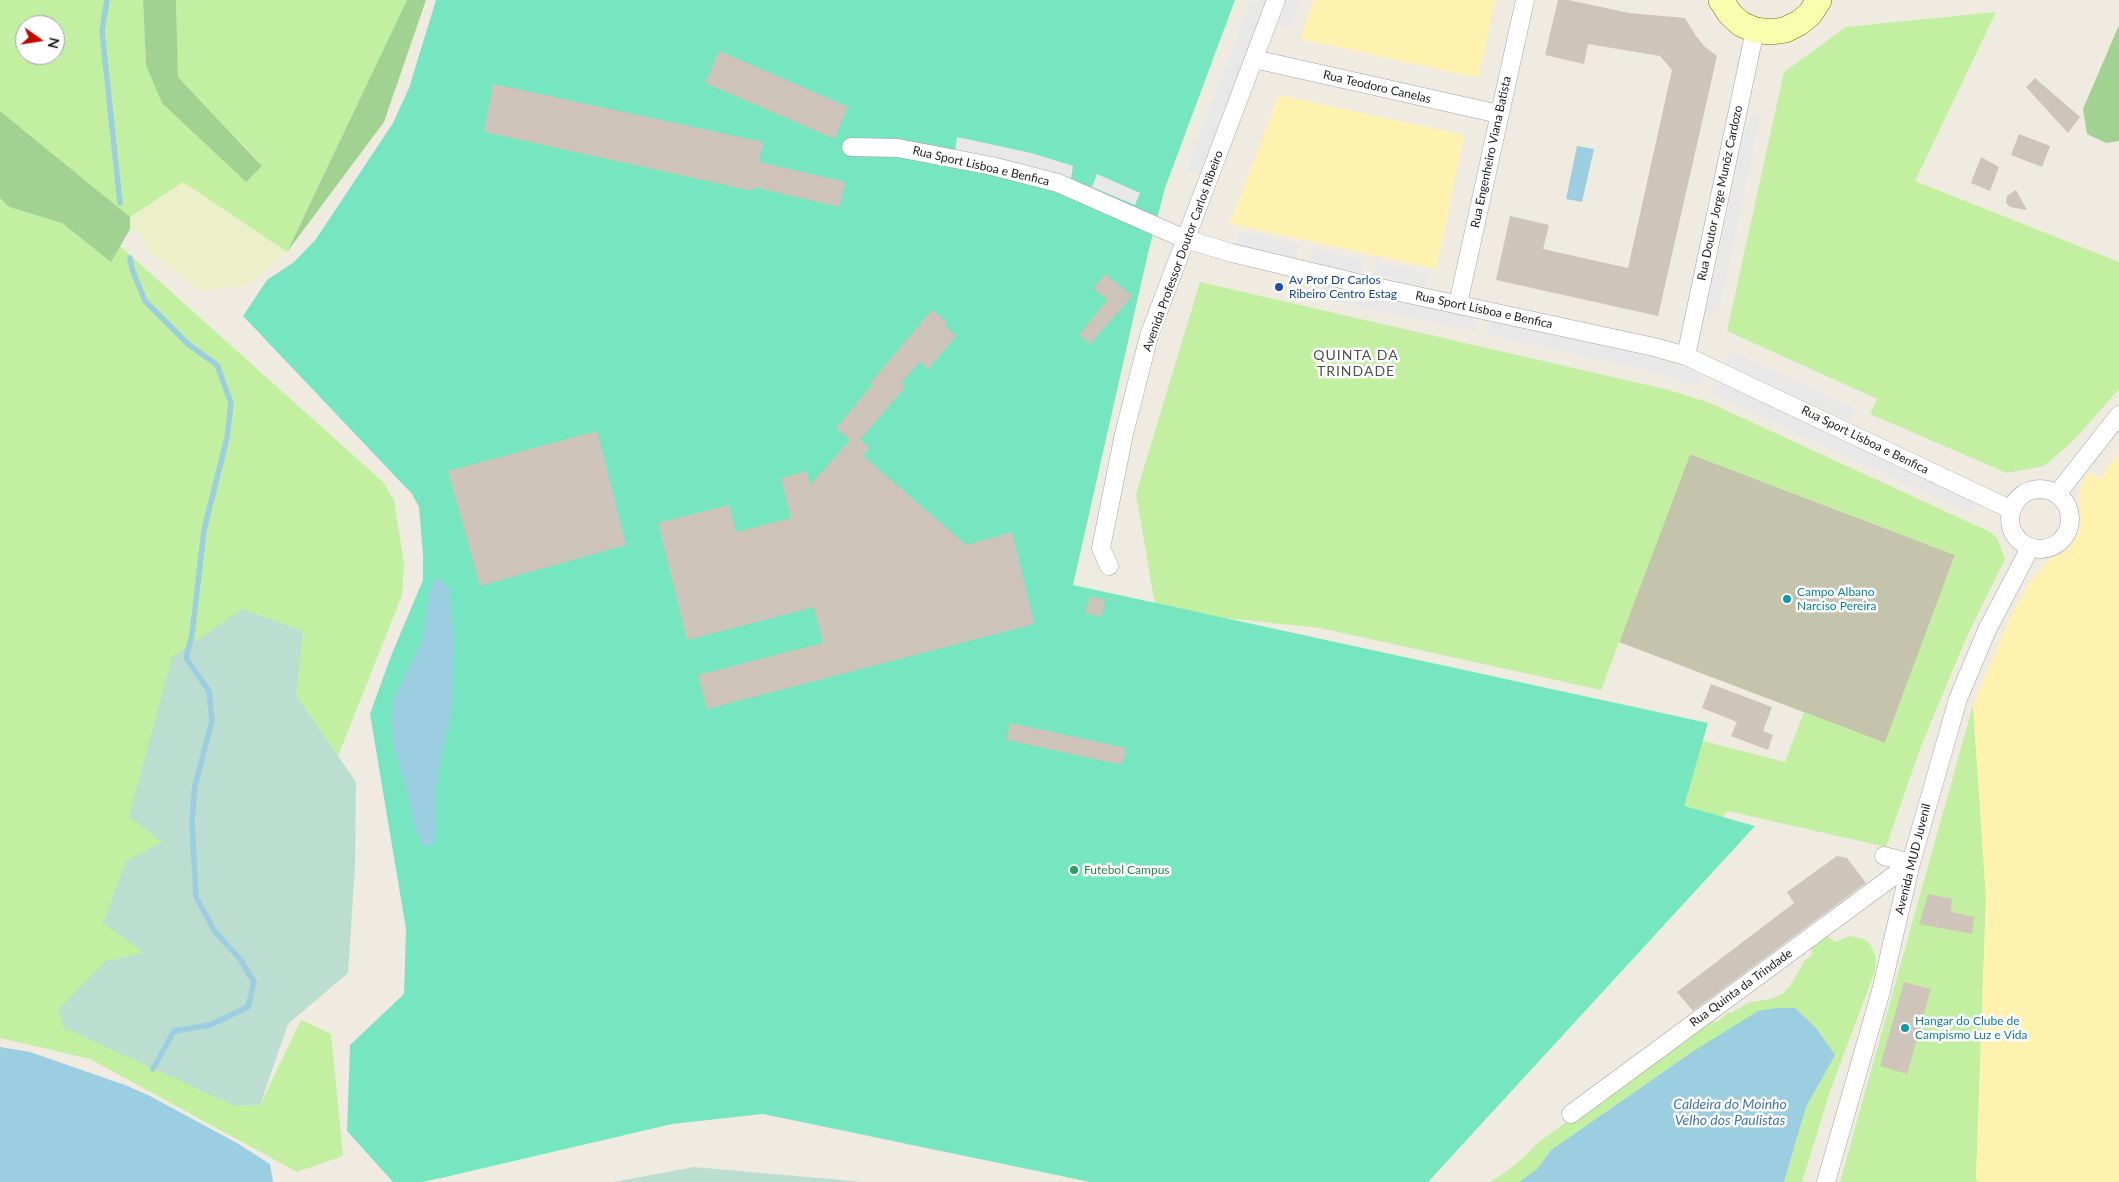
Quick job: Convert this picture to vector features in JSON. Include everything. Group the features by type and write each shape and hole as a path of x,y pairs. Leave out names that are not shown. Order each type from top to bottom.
{"main road":[{"path":"1720,0 1730,14 1741,24 1755,30 1770,32 1785,30 1799,24 1810,14 1820,0"}],"street":[{"name":"Avenida Professor Doutor Carlos Ribeiro","path":"1109,566 1101,548 1124,434 1149,336 1276,0"},
{"name":"Rua Engenheiro Viana Batista","path":"1458,304 1525,0"},
{"name":"Rua Doutor Jorge Munõz Cardozo","path":"1686,356 1755,30"},
{"name":"Rua Teodoro Canelas","path":"1254,59 1499,114"},
{"name":"Rua Sport Lisboa e Benfica","path":"851,147 898,148 992,166 1058,183 1185,239 1241,256 1654,347 1686,356 2012,510"},
{"path":"2057,494 2119,414"},
{"path":"2040,489 2049,490 2057,494 2069,509 2070,519 2065,537 2058,544 2049,548 2039,550 2030,548 2022,543 2012,528 2012,510 2016,502 2031,491 2040,489"},
{"name":"Avenida MUD Juvenil","path":"1826,1182 1881,991 1911,863 1958,699 1986,630 2030,548"},
{"path":"1884,856 1911,863"},
{"name":"Rua Quinta da Trindade","path":"1571,1114 1911,863"}],"shaded area":[{"path":"1251,0 1265,0 1200,174 1187,170"},
{"path":"1287,0 1301,0 1290,29 1278,24"},
{"path":"1756,114 1760,118 1721,303 1704,321 1747,123"},
{"path":"957,137 1031,153 1073,166 1071,179 1024,165 955,151"},
{"path":"1097,174 1140,193 1135,205 1092,187"},
{"path":"183,181 287,252 249,285 199,291 146,249 144,240 130,229 130,217"},
{"path":"1239,232 1299,245 1296,258 1236,245"},
{"path":"1313,249 1365,260 1362,273 1310,262"},
{"path":"1377,262 1429,274 1426,287 1374,275"},
{"path":"1322,284 1477,318 1474,331 1321,298"},
{"path":"1490,321 1661,359 1703,375 1697,387 1660,373 1487,334"},
{"path":"1732,352 1855,409 1849,421 1726,364"},
{"path":"1716,381 1975,501 1970,513 1710,393"},
{"name":"Campo Albano Narciso Pereira","path":"1690,454 1955,555 1885,743 1619,642"},
{"path":"242,609 303,631 296,695 356,782 355,866 348,973 288,1024 260,1105 235,1106 64,1028 58,1010 106,961 144,953 103,923 126,861 162,842 129,817 172,657"},
{"path":"694,1167 853,1181 860,1182 613,1182"}],"green space":[{"path":"0,0 143,0 146,65 262,165 178,77 176,0 407,0 287,252 183,182 130,217 0,111"},
{"path":"143,0 176,0 178,77 262,166 246,182 162,103 146,65"},
{"path":"407,0 426,0 384,122 287,252"},
{"path":"436,0 1235,0 1165,188 1148,253 1073,585 1708,723 1684,806 1755,826 1428,1182 1090,1182 763,1114 672,1124 441,1178 421,1182 393,1182 347,1131 350,1045 404,994 406,929 370,714 391,656 423,580 419,507 412,494 243,316 267,280 294,262 316,239 393,123 409,88"},
{"path":"1996,12 1915,181 2119,262 2119,389 2074,440 2044,466 2007,473 1870,414 1877,399 1727,331 1784,72 1846,27"},
{"path":"2119,25 2119,141 2106,143 2087,134 2083,109"},
{"path":"0,111 130,217 130,229 111,262 62,223 9,207 0,198"},
{"path":"0,198 9,207 62,223 111,261 120,246 383,482 394,500 404,563 402,595 338,756 296,695 162,842 144,953 235,1106 260,1105 301,1020 331,1034 343,1156 297,1172 90,1059 0,1038"},
{"path":"1200,282 1669,390 1710,403 1990,532 1997,538 2005,559 1967,636 1921,746 1886,847 1728,811 1604,936 1687,737 1785,762 1804,712 1885,743 1955,555 1690,454 1601,690 1320,628 1159,611 1154,600 1136,494"},
{"path":"1973,705 1986,897 1976,1180 1980,1182 1840,1182"},
{"path":"1827,936 1836,942 1849,936 1864,939 1870,944 1876,957 1875,971 1830,1091 1802,1182 1784,1182 1806,1107 1834,1055 1692,1052 1551,1150 1537,1169 1519,1182 1490,1182 1529,1153 1535,1145 1705,1020 1717,1022 1729,1012 1731,1013 1748,1003 1770,999 1782,994 1790,986 1805,960 1812,955 1811,947"}],"sand":[{"path":"1314,0 1495,0 1478,78 1300,39"},
{"path":"1279,95 1464,135 1436,269 1230,224"},
{"path":"2119,452 2119,1182 1980,1182 1976,1180 1986,897 1973,705 2012,613 2032,579 2051,558 2062,554 2069,548 2077,537 2080,528 2079,490 2082,483 2089,472 2099,479"}],"water":[{"path":"1577,146 1594,149 1582,202 1566,199"},
{"path":"436,577 449,587 454,640 452,711 436,790 436,829 433,846 423,846 416,833 393,744 391,717 393,699 422,640 429,593"},
{"name":"Caldeira do Moinho Velho dos Paulistas","path":"1795,1008 1816,1028 1835,1055 1806,1107 1784,1182 1519,1182 1537,1169 1551,1150 1692,1052 1758,1011"},
{"path":"0,1047 30,1052 125,1085 148,1095 237,1143 270,1164 273,1182 0,1182"}],"building":[{"path":"1558,0 1568,0 1629,13 1685,18 1705,47 1717,56 1658,316 1496,280 1510,216 1549,225 1543,249 1628,268 1672,70 1660,56 1588,44 1584,64 1545,55"},
{"path":"719,51 848,107 834,139 705,83"},
{"path":"2035,78 2080,117 2068,133 2026,87"},
{"path":"493,84 763,142 759,162 845,182 839,207 753,187 752,191 484,132"},
{"path":"2019,134 2050,146 2042,167 2011,155"},
{"path":"1981,157 1999,167 1990,191 1971,183"},
{"path":"2016,190 2027,210 2010,207 2006,203 2007,196"},
{"path":"1105,274 1132,296 1090,344 1079,335 1107,300 1093,288"},
{"path":"932,310 947,322 944,325 956,336 928,369 919,362 901,383 905,387 860,440 869,448 863,456 966,545 1012,532 1034,624 707,709 698,675 823,643 814,607 687,640 658,523 729,505 736,532 791,518 781,478 807,471 810,485 850,440 836,428 872,385 870,383"},
{"path":"597,431 626,545 480,586 448,471"},
{"path":"1090,596 1105,600 1102,617 1085,613"},
{"path":"1711,684 1772,707 1763,731 1773,735 1768,750 1731,736 1737,722 1702,708"},
{"path":"1010,723 1126,748 1122,765 1006,740"},
{"path":"1837,856 1847,858 1866,883 1693,1011 1677,992 1794,903 1787,892"},
{"path":"1928,894 1952,899 1951,912 1974,917 1972,934 1919,924"},
{"name":"Hangar do Clube de Campismo Luz e Vida","path":"1904,982 1931,989 1907,1074 1880,1066"}],"waterway":[{"path":"107,0 102,31 120,203"},
{"path":"130,258 132,269 145,301 188,344 217,365 231,403 227,438 204,530 192,635 186,658 209,691 212,721 195,785 192,820 196,897 215,932 240,959 254,982 248,1007 210,1025 174,1031 153,1069"}],"place":[{"name":"Av Prof Dr Carlos Ribeiro Centro Estag","path":"1279,287"},
{"name":"Campo Albano Narciso Pereira","path":"1787,599"},
{"name":"Futebol Campus","path":"1074,870"},
{"name":"Hangar do Clube de Campismo Luz e Vida","path":"1905,1028"}],"district":[{"name":"QUINTA DA TRINDADE","path":"1356,364"}]}
